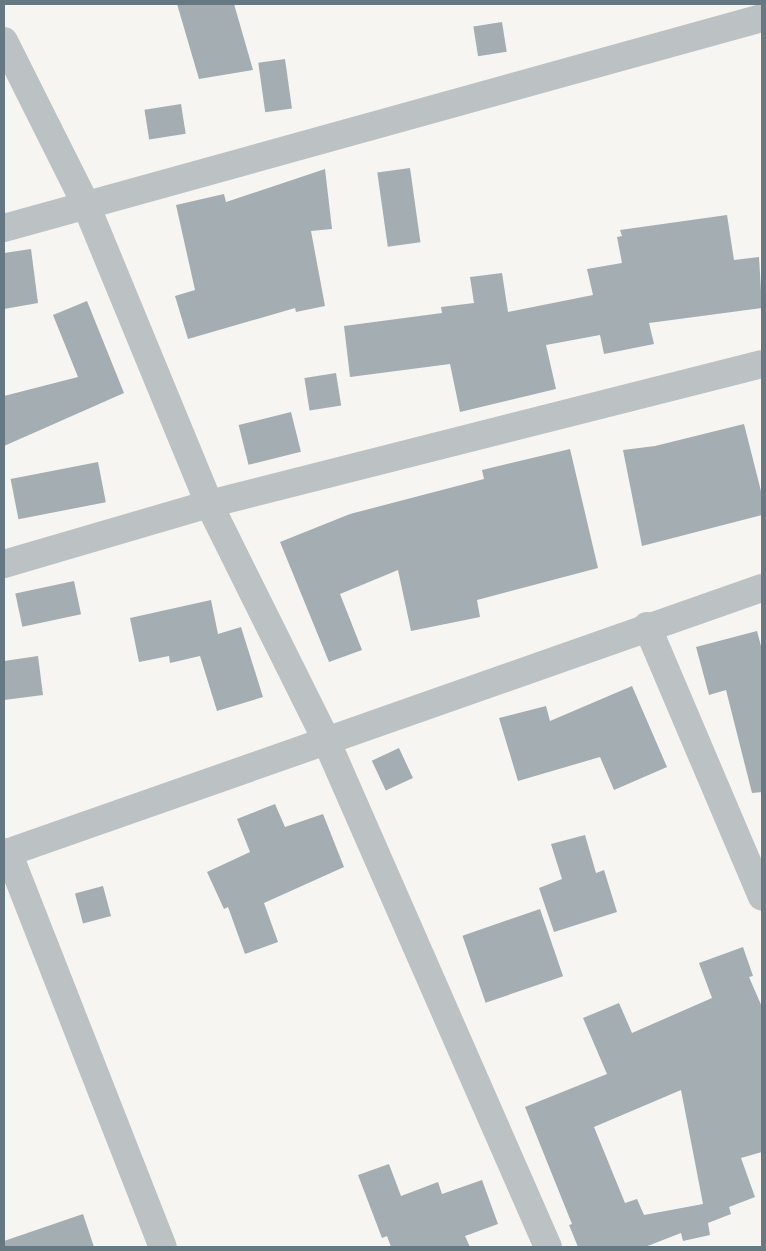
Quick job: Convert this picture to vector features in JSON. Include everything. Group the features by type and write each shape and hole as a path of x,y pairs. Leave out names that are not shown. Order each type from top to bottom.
{"street":[{"path":"4,228 762,18"},
{"path":"4,41 86,205 209,504 326,740 548,1247"},
{"path":"4,564 209,504 762,364"},
{"path":"163,1247 6,853 647,626 762,588"},
{"path":"647,626 762,897"}],"building":[{"path":"177,4 234,4 253,70 199,79"},
{"path":"502,22 507,52 478,56 473,27"},
{"path":"285,59 292,109 265,112 258,63"},
{"path":"181,104 186,134 149,139 144,110"},
{"path":"410,168 420,242 388,247 377,173"},
{"path":"325,169 332,229 311,231 325,306 296,312 295,308 188,339 175,296 195,290 176,205 224,194 226,202"},
{"path":"727,215 734,260 759,257 762,308 649,323 654,344 604,354 600,335 546,345 556,389 460,412 450,364 350,377 344,326 442,313 441,307 474,303 470,277 502,273 508,312 593,295 587,269 622,263 617,237 622,236 620,230"},
{"path":"31,249 38,303 4,309 4,253"},
{"path":"87,301 124,393 4,446 4,396 78,377 53,315"},
{"path":"336,373 341,406 310,411 304,378"},
{"path":"291,412 301,452 249,465 239,425"},
{"path":"744,424 762,495 762,515 642,546 623,450 655,446"},
{"path":"570,449 598,568 477,600 480,617 411,631 398,570 340,594 362,650 329,662 280,542 350,514 484,479 482,470"},
{"path":"98,462 106,502 18,519 11,479"},
{"path":"74,581 81,614 22,627 15,593"},
{"path":"211,600 218,634 241,627 263,697 217,711 200,656 170,663 169,656 139,662 130,618"},
{"path":"757,631 762,650 762,792 752,793 726,690 709,695 696,647"},
{"path":"38,656 43,695 4,700 4,661"},
{"path":"632,686 667,767 614,790 600,757 518,781 499,718 546,706 550,721"},
{"path":"399,748 413,778 386,791 372,761"},
{"path":"275,804 285,827 323,814 344,867 264,903 278,942 245,954 228,907 224,909 207,872 250,852 237,819"},
{"path":"585,835 596,873 604,870 617,912 554,932 539,888 562,879 551,844"},
{"path":"103,886 111,916 83,923 75,894"},
{"path":"540,909 563,976 486,1003 462,936"},
{"path":"743,947 753,976 749,977 762,1007 762,1152 741,1158 755,1197 729,1207 731,1214 708,1223 710,1235 683,1241 681,1233 645,1247 578,1247 569,1225 572,1224 525,1107 607,1074 583,1018 619,1003 632,1033 712,998 699,963","holes":["681,1090 703,1204 644,1215 637,1199 625,1203 594,1127"]},
{"path":"389,1164 401,1196 438,1182 442,1194 482,1180 498,1224 465,1236 470,1247 391,1247 387,1236 382,1238 358,1175"},
{"path":"83,1214 94,1247 4,1247 4,1241"}]}
